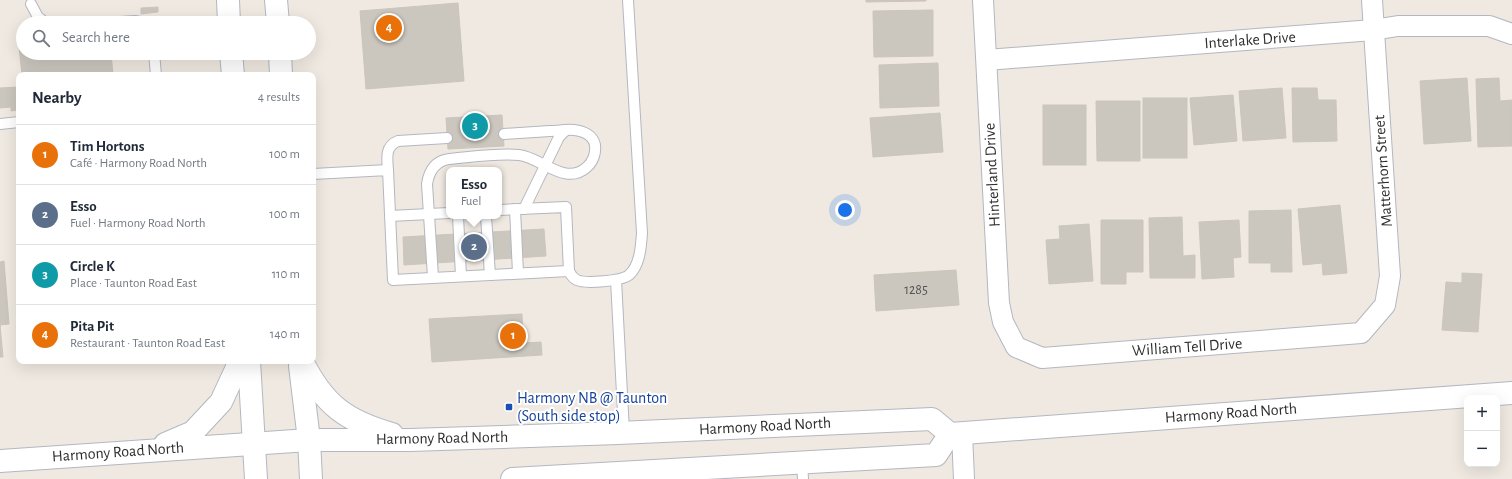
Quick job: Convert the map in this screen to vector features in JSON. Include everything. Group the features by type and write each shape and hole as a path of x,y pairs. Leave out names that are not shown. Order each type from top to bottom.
{"main road":[{"path":"228,0 229,16"},
{"path":"276,0 277,16"},
{"path":"232,60 233,72"},
{"path":"281,60 282,72"},
{"path":"149,450 193,432 221,402 239,364"},
{"path":"249,364 256,479"},
{"path":"300,364 309,440 311,479"},
{"path":"302,364 323,396 343,414 371,428 410,440"},
{"name":"Harmony Road North","path":"0,460 309,440 410,440 932,418 956,434 1512,393"},
{"path":"512,479 803,471 936,455 956,434"}],"street":[{"name":"Hinterland Drive","path":"983,0 999,303 1003,322 1016,347"},
{"name":"Matterhorn Street","path":"1361,333 1385,305 1390,276 1372,0"},
{"name":"Interlake Drive","path":"987,60 1373,30 1398,26 1489,26 1512,34"},
{"name":"William Tell Drive","path":"1016,347 1042,358 1361,333"},
{"path":"956,434 964,479"}],"lane":[{"path":"502,210 566,207 569,270 571,275 578,281 616,280 628,275 633,270 639,255 642,233 628,0"},
{"path":"31,4 37,16"},
{"path":"155,60 156,72"},
{"path":"0,124 16,122"},
{"path":"518,273 520,209 545,166 559,137 566,130"},
{"path":"433,278 427,184 428,177 435,164 441,160 520,156 532,159 557,172 568,174 584,170 590,165 594,152 593,139 582,132 575,130 504,134"},
{"path":"447,138 398,141 390,145 387,155 393,280 569,270"},
{"path":"316,174 388,170"},
{"path":"390,216 446,213"},
{"path":"458,219 461,276"},
{"path":"486,219 490,274"},
{"path":"616,280 624,432"}],"building":[{"path":"866,0 926,0 926,1 866,2"},
{"path":"458,3 464,81 366,89 360,11"},
{"path":"158,7 158,12 141,14 141,8"},
{"path":"933,10 933,56 874,57 873,11"},
{"path":"20,60 112,60 113,72 22,72"},
{"path":"938,63 939,106 880,108 879,65"},
{"path":"1467,78 1471,141 1424,144 1420,81"},
{"path":"1499,78 1500,101 1512,100 1512,146 1478,147 1476,79"},
{"path":"16,87 16,110 11,111 11,107 0,108 0,88"},
{"path":"1282,88 1286,138 1243,141 1239,91"},
{"path":"1292,88 1317,88 1318,100 1336,100 1337,141 1293,142"},
{"path":"1233,95 1237,141 1194,145 1190,98"},
{"path":"1143,98 1187,98 1187,158 1143,158"},
{"path":"1096,101 1140,101 1140,161 1097,161"},
{"path":"1043,105 1086,105 1086,165 1043,165"},
{"path":"940,113 943,152 873,157 870,118"},
{"path":"502,115 504,146 448,149 446,118"},
{"path":"1340,205 1347,273 1323,275 1322,263 1303,265 1298,209"},
{"path":"1291,210 1292,272 1271,272 1271,263 1249,263 1249,211"},
{"path":"1182,217 1183,256 1195,255 1195,278 1150,278 1149,218"},
{"path":"1101,220 1143,220 1143,272 1126,272 1126,284 1101,284"},
{"path":"1239,220 1241,257 1233,258 1234,277 1202,279 1199,222"},
{"path":"1089,224 1093,281 1049,284 1046,240 1060,239 1059,226"},
{"path":"544,229 546,256 404,265 403,237"},
{"path":"4,261 9,324 0,325 0,262"},
{"path":"956,270 959,305 876,311 874,275"},
{"path":"1462,273 1482,274 1478,332 1442,330 1446,282 1462,283"},
{"path":"522,314 523,343 541,342 542,355 432,362 429,319"},
{"path":"0,325 3,357 0,357"}],"place":[{"name":"Pita Pit","path":"389,28"},
{"name":"Circle K","path":"475,126"},
{"name":"Esso","path":"474,247"},
{"name":"Tim Hortons","path":"513,336"},
{"name":"Harmony NB @ Taunton (South side stop)","path":"509,407"}]}
